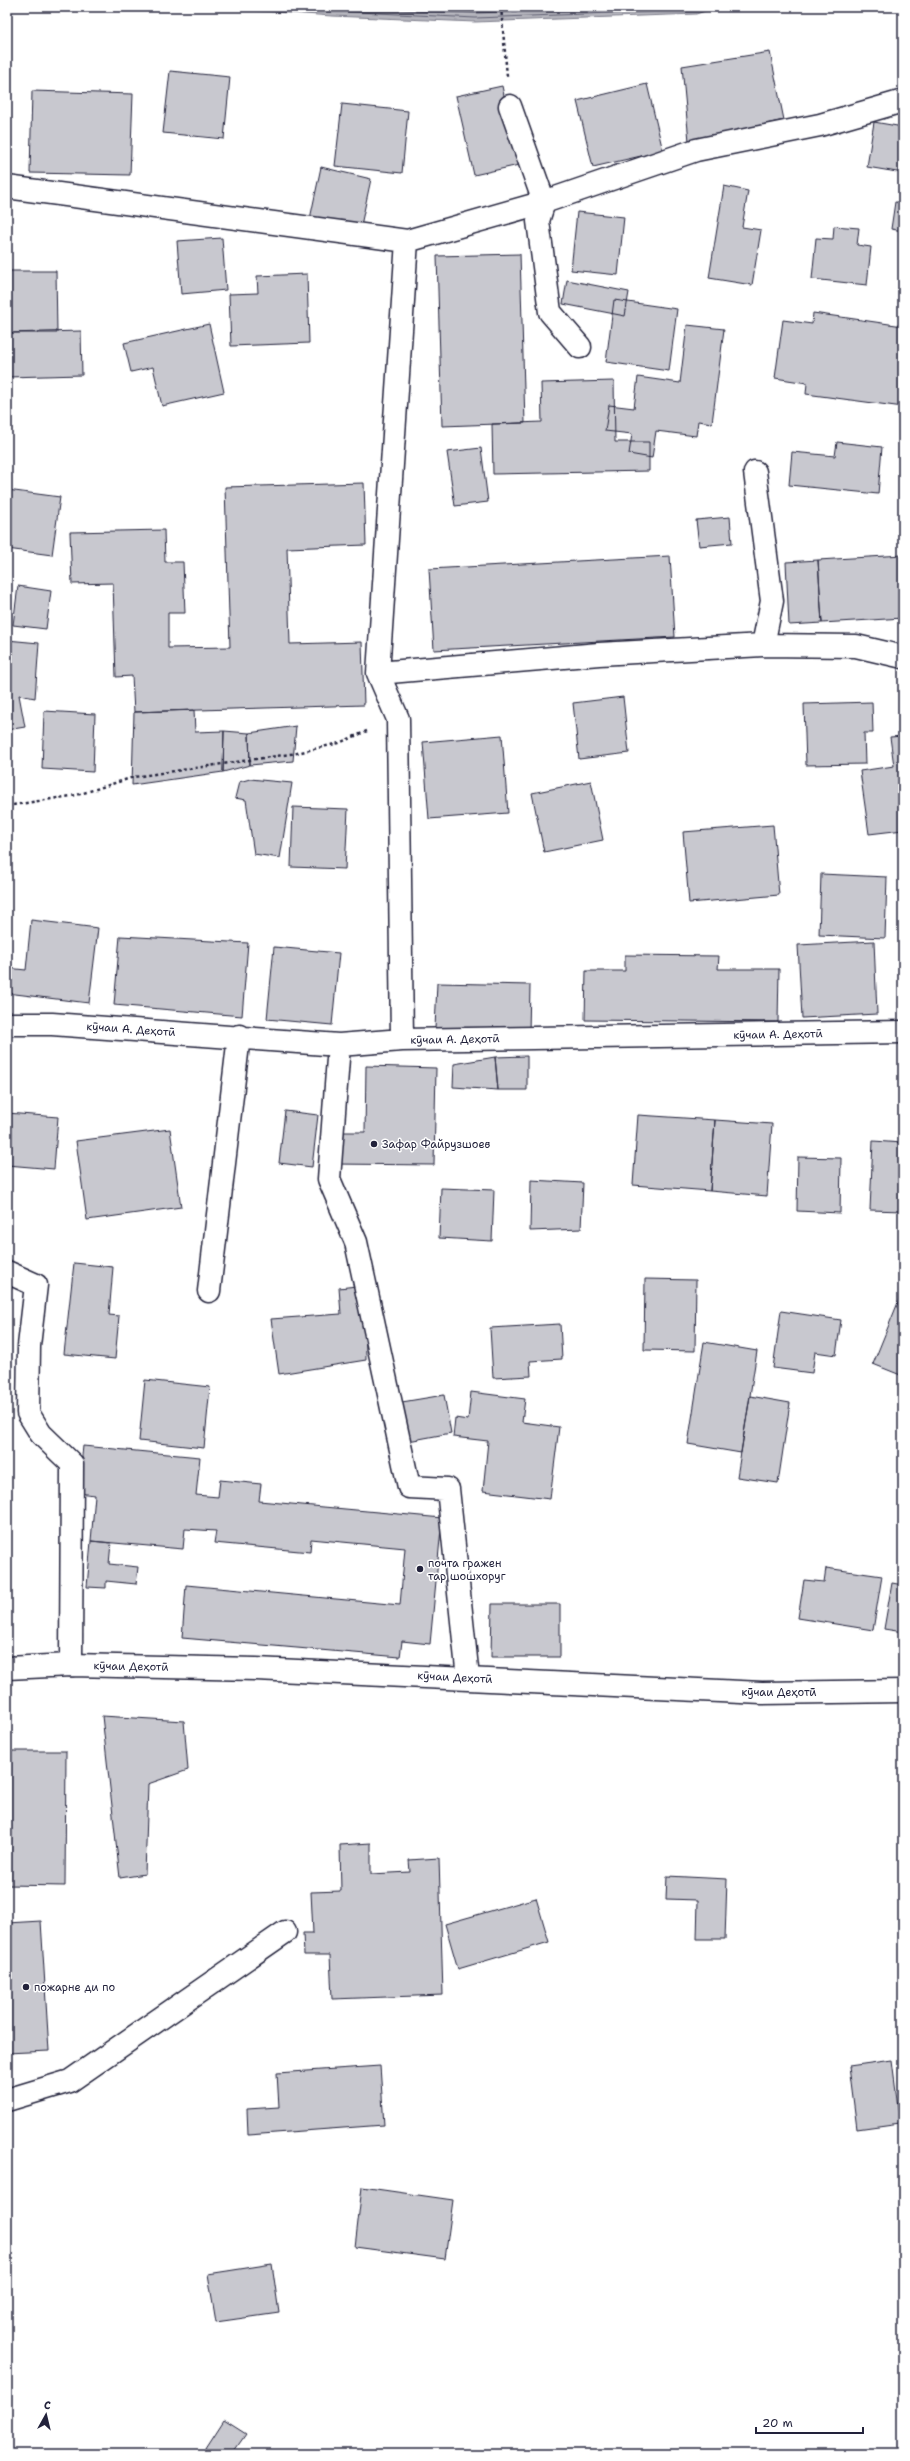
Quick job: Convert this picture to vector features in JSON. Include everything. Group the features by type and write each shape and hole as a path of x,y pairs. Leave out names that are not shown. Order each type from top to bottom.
{"street":[{"path":"7,187 407,241 544,202 696,150 820,125 903,101"},
{"path":"510,106 544,202 538,221 550,312 580,347"},
{"path":"402,1040 398,719 378,673 407,241"},
{"path":"755,472 772,601 763,645"},
{"path":"378,673 600,654 763,645 856,646 903,657"},
{"name":"кӯчаи А. Деҳотӣ","path":"7,1024 52,1024 239,1036 339,1045 402,1040 903,1032"},
{"path":"209,1291 239,1036"},
{"path":"339,1045 329,1179 356,1242 409,1487 448,1490 468,1678"},
{"path":"7,1272 36,1285 29,1346 28,1413 41,1434 72,1464 71,1665"},
{"name":"кӯчаи Деҳотӣ","path":"7,1668 71,1665 256,1669 762,1693 903,1691"},
{"path":"7,2100 70,2081 285,1932"}],"path":[{"path":"501,7 510,106"},
{"path":"7,806 77,795 134,777 297,753 339,743 398,719"}],"water":[{"path":"206,7 718,7 696,14 475,22 332,16"}],"building":[{"path":"770,52 784,120 689,141 682,66"},
{"path":"170,71 230,77 224,139 163,133"},
{"path":"647,84 663,151 593,167 577,101"},
{"path":"502,86 519,165 474,175 456,96"},
{"path":"32,91 133,94 130,175 30,173"},
{"path":"342,104 408,111 402,173 335,166"},
{"path":"874,122 903,127 903,173 867,167"},
{"path":"321,167 371,179 360,230 310,219"},
{"path":"724,186 748,191 742,227 761,230 752,285 709,278"},
{"path":"895,202 903,203 903,231 891,229"},
{"path":"577,212 624,217 618,275 571,270"},
{"path":"834,226 859,228 857,245 871,247 867,285 812,279 816,238 833,239"},
{"path":"222,238 226,290 181,294 177,241"},
{"path":"520,254 525,423 442,426 437,256"},
{"path":"7,271 56,271 57,333 7,333"},
{"path":"307,274 309,343 231,346 229,294 258,293 257,276"},
{"path":"567,280 629,292 625,316 563,304"},
{"path":"614,300 677,309 669,371 606,362"},
{"path":"813,313 903,326 903,407 806,394 807,383 775,378 783,320 812,324"},
{"path":"209,324 224,392 162,406 153,367 131,372 124,343"},
{"path":"687,325 724,329 712,423 698,421 696,436 656,431 652,458 629,454 632,434 605,431 609,405 634,408 638,377 680,383"},
{"path":"81,331 82,375 7,377 7,333"},
{"path":"614,381 615,442 649,442 649,471 493,474 492,424 542,422 541,383"},
{"path":"837,442 882,447 878,494 789,485 792,452 835,456"},
{"path":"481,448 488,502 455,506 447,452"},
{"path":"364,483 366,545 287,548 290,644 362,642 364,705 134,712 132,676 116,677 113,583 72,584 70,532 164,530 165,562 183,562 185,613 168,613 168,648 230,647 225,487"},
{"path":"7,490 60,497 52,555 7,549"},
{"path":"730,517 732,543 699,546 696,520"},
{"path":"903,555 903,618 822,623 818,560"},
{"path":"670,556 675,637 434,650 429,569"},
{"path":"818,560 822,623 789,625 786,562"},
{"path":"18,586 51,591 46,629 13,625"},
{"path":"7,640 39,643 35,698 19,695 25,727 7,730"},
{"path":"623,697 629,753 579,759 573,703"},
{"path":"872,702 873,733 864,733 865,764 806,765 804,704"},
{"path":"194,710 195,732 224,731 223,772 132,785 134,712"},
{"path":"44,711 95,714 93,772 42,769"},
{"path":"296,726 293,761 250,765 249,733"},
{"path":"224,731 249,733 250,765 223,772"},
{"path":"502,735 508,813 429,819 423,742"},
{"path":"903,736 903,830 869,834 860,771 894,766 890,737"},
{"path":"250,779 292,783 280,858 254,854 246,800 235,798 239,782"},
{"path":"591,781 603,840 544,852 532,793"},
{"path":"293,807 348,809 345,869 291,867"},
{"path":"773,825 779,895 689,903 683,832"},
{"path":"821,874 887,877 885,938 819,935"},
{"path":"31,920 98,928 89,1003 7,993 7,968 26,970"},
{"path":"120,936 248,943 242,1016 114,1005"},
{"path":"874,941 877,1014 802,1018 798,945"},
{"path":"274,947 339,953 332,1025 267,1019"},
{"path":"625,955 719,956 718,969 779,969 778,1022 585,1020 586,971 625,971"},
{"path":"437,983 530,985 529,1033 435,1029"},
{"path":"527,1056 527,1090 498,1090 495,1057"},
{"path":"495,1057 498,1090 453,1087 454,1064"},
{"path":"366,1066 436,1068 434,1165 335,1164 336,1132 365,1132"},
{"path":"285,1111 318,1115 312,1167 279,1163"},
{"path":"7,1113 58,1117 54,1169 7,1165"},
{"path":"638,1115 715,1120 710,1191 633,1185"},
{"path":"715,1120 772,1124 767,1196 710,1191"},
{"path":"170,1129 181,1207 87,1220 76,1141"},
{"path":"873,1141 903,1143 903,1211 870,1210"},
{"path":"798,1157 841,1158 840,1213 797,1211"},
{"path":"531,1180 583,1183 581,1229 530,1231"},
{"path":"441,1188 494,1190 492,1241 439,1238"},
{"path":"74,1263 113,1267 109,1315 119,1316 115,1359 64,1354"},
{"path":"645,1279 696,1280 695,1351 644,1350"},
{"path":"365,1285 366,1360 279,1374 271,1319 341,1314 339,1288"},
{"path":"899,1300 903,1302 903,1376 873,1364"},
{"path":"781,1311 841,1320 836,1355 815,1352 812,1373 773,1368"},
{"path":"560,1324 562,1359 530,1361 531,1376 493,1378 490,1328"},
{"path":"704,1342 757,1351 741,1453 688,1444"},
{"path":"145,1380 210,1387 204,1448 139,1441"},
{"path":"471,1392 525,1399 522,1422 559,1427 550,1499 483,1491 488,1441 453,1437 455,1418 468,1420"},
{"path":"444,1395 451,1433 403,1442 396,1403"},
{"path":"750,1396 790,1403 778,1483 737,1477"},
{"name":"почта гражен тар шошхоруг","path":"83,1446 200,1457 196,1495 218,1497 220,1480 261,1484 259,1501 442,1518 430,1644 402,1641 400,1657 182,1638 186,1585 400,1605 405,1548 311,1539 310,1552 214,1543 216,1531 185,1529 183,1549 91,1541 95,1495 78,1493"},
{"path":"91,1541 111,1543 109,1564 138,1567 136,1584 106,1581 106,1588 87,1587"},
{"path":"826,1568 882,1576 873,1630 798,1618 804,1580 824,1582"},
{"path":"892,1583 903,1585 903,1632 884,1629"},
{"path":"492,1604 560,1604 560,1657 491,1657"},
{"path":"102,1716 184,1721 188,1770 148,1784 145,1874 120,1878"},
{"path":"7,1751 66,1751 65,1886 7,1885"},
{"path":"371,1843 371,1874 410,1872 409,1860 439,1858 443,1995 332,1999 330,1955 304,1955 303,1933 313,1933 311,1892 341,1891 340,1845"},
{"path":"667,1876 727,1879 725,1939 697,1939 698,1900 666,1899"},
{"path":"536,1898 549,1942 458,1969 445,1924"},
{"name":"пожарне ди по","path":"41,1921 49,2051 7,2053 7,1923"},
{"path":"892,2060 900,2123 857,2129 849,2066"},
{"path":"380,2066 384,2125 248,2135 247,2109 279,2107 277,2073"},
{"path":"362,2187 453,2200 445,2259 355,2247"},
{"path":"272,2264 279,2313 216,2322 208,2274"},
{"path":"224,2420 246,2434 232,2454 202,2454"}],"place":[{"name":"Зафар Файрузшоев","path":"374,1144"},
{"name":"почта гражен тар шошхоруг","path":"420,1569"},
{"name":"пожарне ди по","path":"26,1987"}]}
